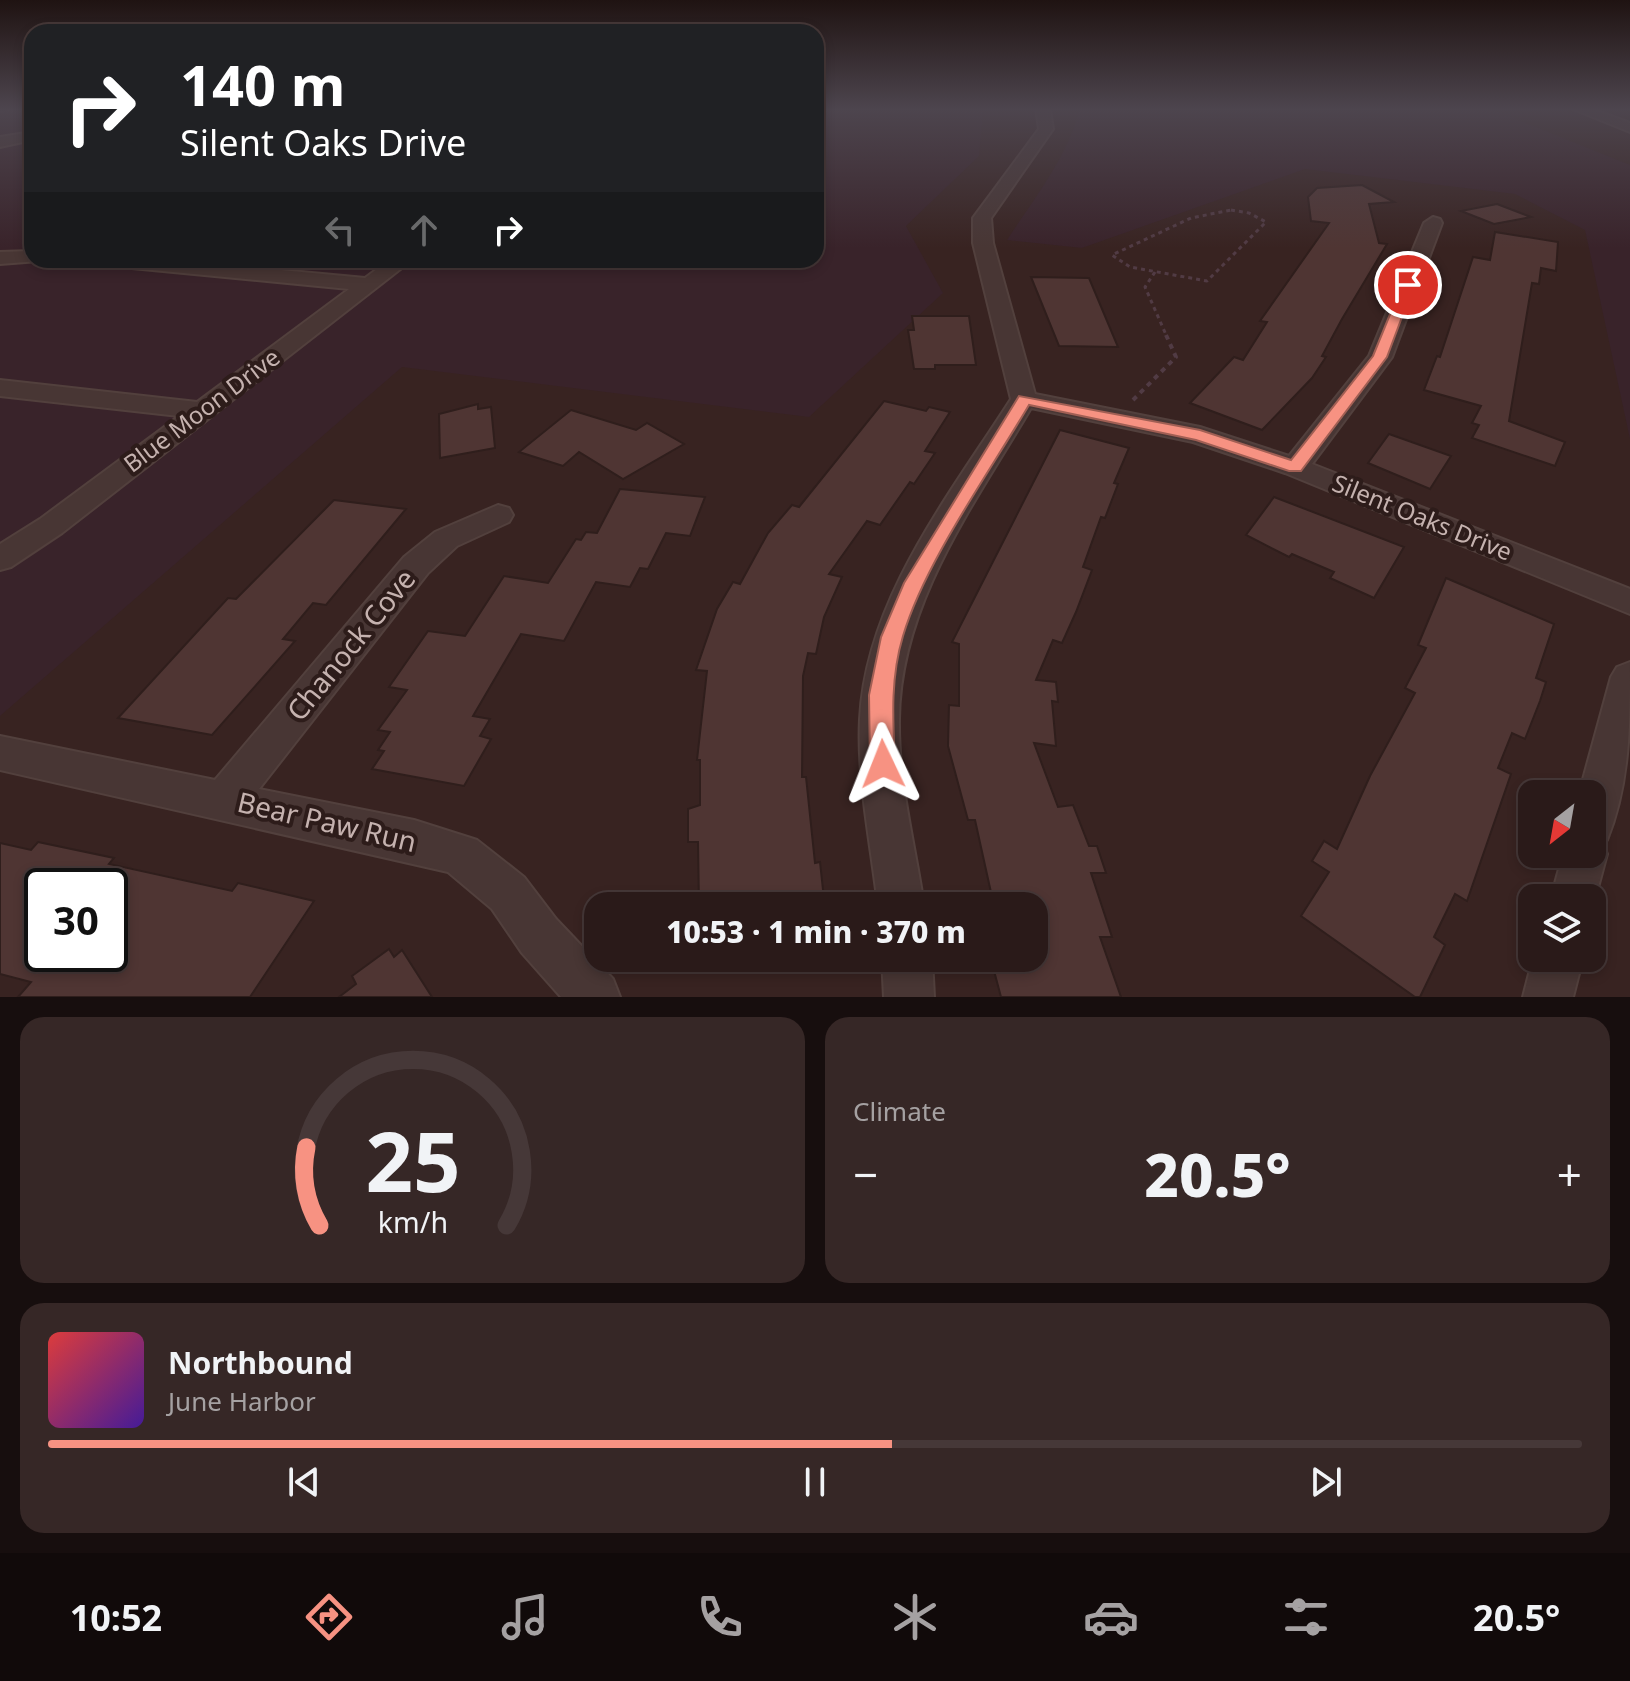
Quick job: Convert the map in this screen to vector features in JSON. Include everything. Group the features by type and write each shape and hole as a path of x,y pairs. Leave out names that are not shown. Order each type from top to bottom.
{"street":[{"path":"899,892 883,764 880,695 892,637 914,583 1024,399 983,243 982,218 1027,156"},
{"path":"1295,467 1380,357 1433,223"},
{"path":"0,258 24,257"},
{"path":"194,268 369,285"},
{"name":"Blue Moon Drive","path":"0,559 51,526 391,268"},
{"path":"0,388 203,411"},
{"name":"Silent Oaks Drive","path":"1024,399 1200,435 1295,467 1630,602"},
{"name":"Chanock Cove","path":"225,799 416,565 446,539 498,515"},
{"path":"1604,780 1630,677"},
{"name":"Bear Paw Run","path":"0,753 225,799 414,841 461,855 508,893 539,936 595,997"},
{"path":"908,972 909,997"},
{"path":"1548,997 1554,972"}],"path":[{"path":"1249,213 1266,222 1213,278 1193,280 1155,272 1130,267 1112,255 1117,250 1203,215 1249,213"},
{"path":"1129,405 1176,357 1145,287 1155,272"}],"shaded area":[{"path":"0,156 24,156 24,268 824,268 824,156 979,156 906,226 943,293 809,417 402,367 0,716"},
{"path":"1061,156 1606,156 1630,165 1630,439 1585,230 1515,194 1305,169 1082,248 1007,240"}],"building":[{"path":"1362,185 1394,202 1369,204 1379,243 1387,244 1342,319 1322,356 1326,357 1312,378 1262,430 1190,403 1234,357 1243,360 1267,322 1260,321 1329,223 1311,221 1308,197 1317,188"},
{"path":"1497,204 1531,217 1494,224 1461,211"},
{"path":"1495,232 1558,242 1556,271 1541,268 1539,284 1532,283 1509,421 1565,442 1555,466 1472,438 1479,425 1472,423 1481,406 1424,390 1437,356 1440,357 1473,257 1490,260"},
{"path":"1031,277 1089,278 1118,347 1059,346"},
{"path":"912,316 969,316 976,365 935,365 935,369 914,369 908,330 914,330"},
{"path":"884,401 926,411 929,407 950,412 925,451 935,453 914,484 910,482 880,525 867,521 829,574 842,577 824,617 816,654 808,653 803,676 802,777 806,777 815,863 820,862 823,892 699,892 698,842 688,842 688,809 700,805 700,760 697,760 707,671 696,670 717,609 733,582 740,584 768,533 792,505 799,507"},
{"path":"478,404 478,409 491,407 495,448 440,458 439,414"},
{"path":"571,410 636,430 647,423 684,444 623,479 579,452 563,466 519,452"},
{"path":"1060,430 1129,448 1114,483 1118,484 1105,518 1101,517 1083,567 1092,570 1076,612 1062,643 1053,640 1036,680 1056,682 1058,702 1052,701 1056,746 1034,743 1058,807 1073,805 1089,846 1097,846 1106,873 1091,873 1112,937 1100,937 1121,997 1001,997 994,972 1048,972 1048,892 991,892 975,820 968,820 948,746 949,705 959,706 959,644 952,642"},
{"path":"1389,434 1451,456 1430,489 1368,463"},
{"path":"620,489 705,497 690,536 666,533 648,569 640,568 630,587 596,582 564,641 521,634 473,716 490,719 480,736 491,739 464,786 372,769 384,751 378,750 390,732 378,730 407,690 389,687 428,631 465,636 504,576 548,583 576,539 581,540 586,532 597,533"},
{"path":"1274,497 1404,547 1374,598 1330,578 1334,572 1292,554 1289,557 1246,535"},
{"path":"334,500 406,509 326,605 313,603 283,639 295,641 212,735 118,718 228,598 236,599"},
{"path":"1446,578 1554,624 1536,678 1546,682 1540,701 1525,739 1512,733 1498,768 1511,774 1467,901 1455,894 1434,937 1445,945 1420,997 1415,997 1301,916 1329,872 1312,861 1324,841 1337,849 1370,776 1415,693 1405,688 1426,648 1418,645"},
{"path":"38,842 114,858 109,864 127,868 24,868 24,972 128,972 128,868 232,891 238,883 314,901 250,997 18,997 31,982 0,974 0,843 31,850"},
{"path":"389,949 394,957 402,950 432,997 339,997 356,984 352,976"}],"route":[{"path":"883,764 880,695 892,637 914,583 1024,399 1200,435 1295,467 1380,357 1408,285"}]}
